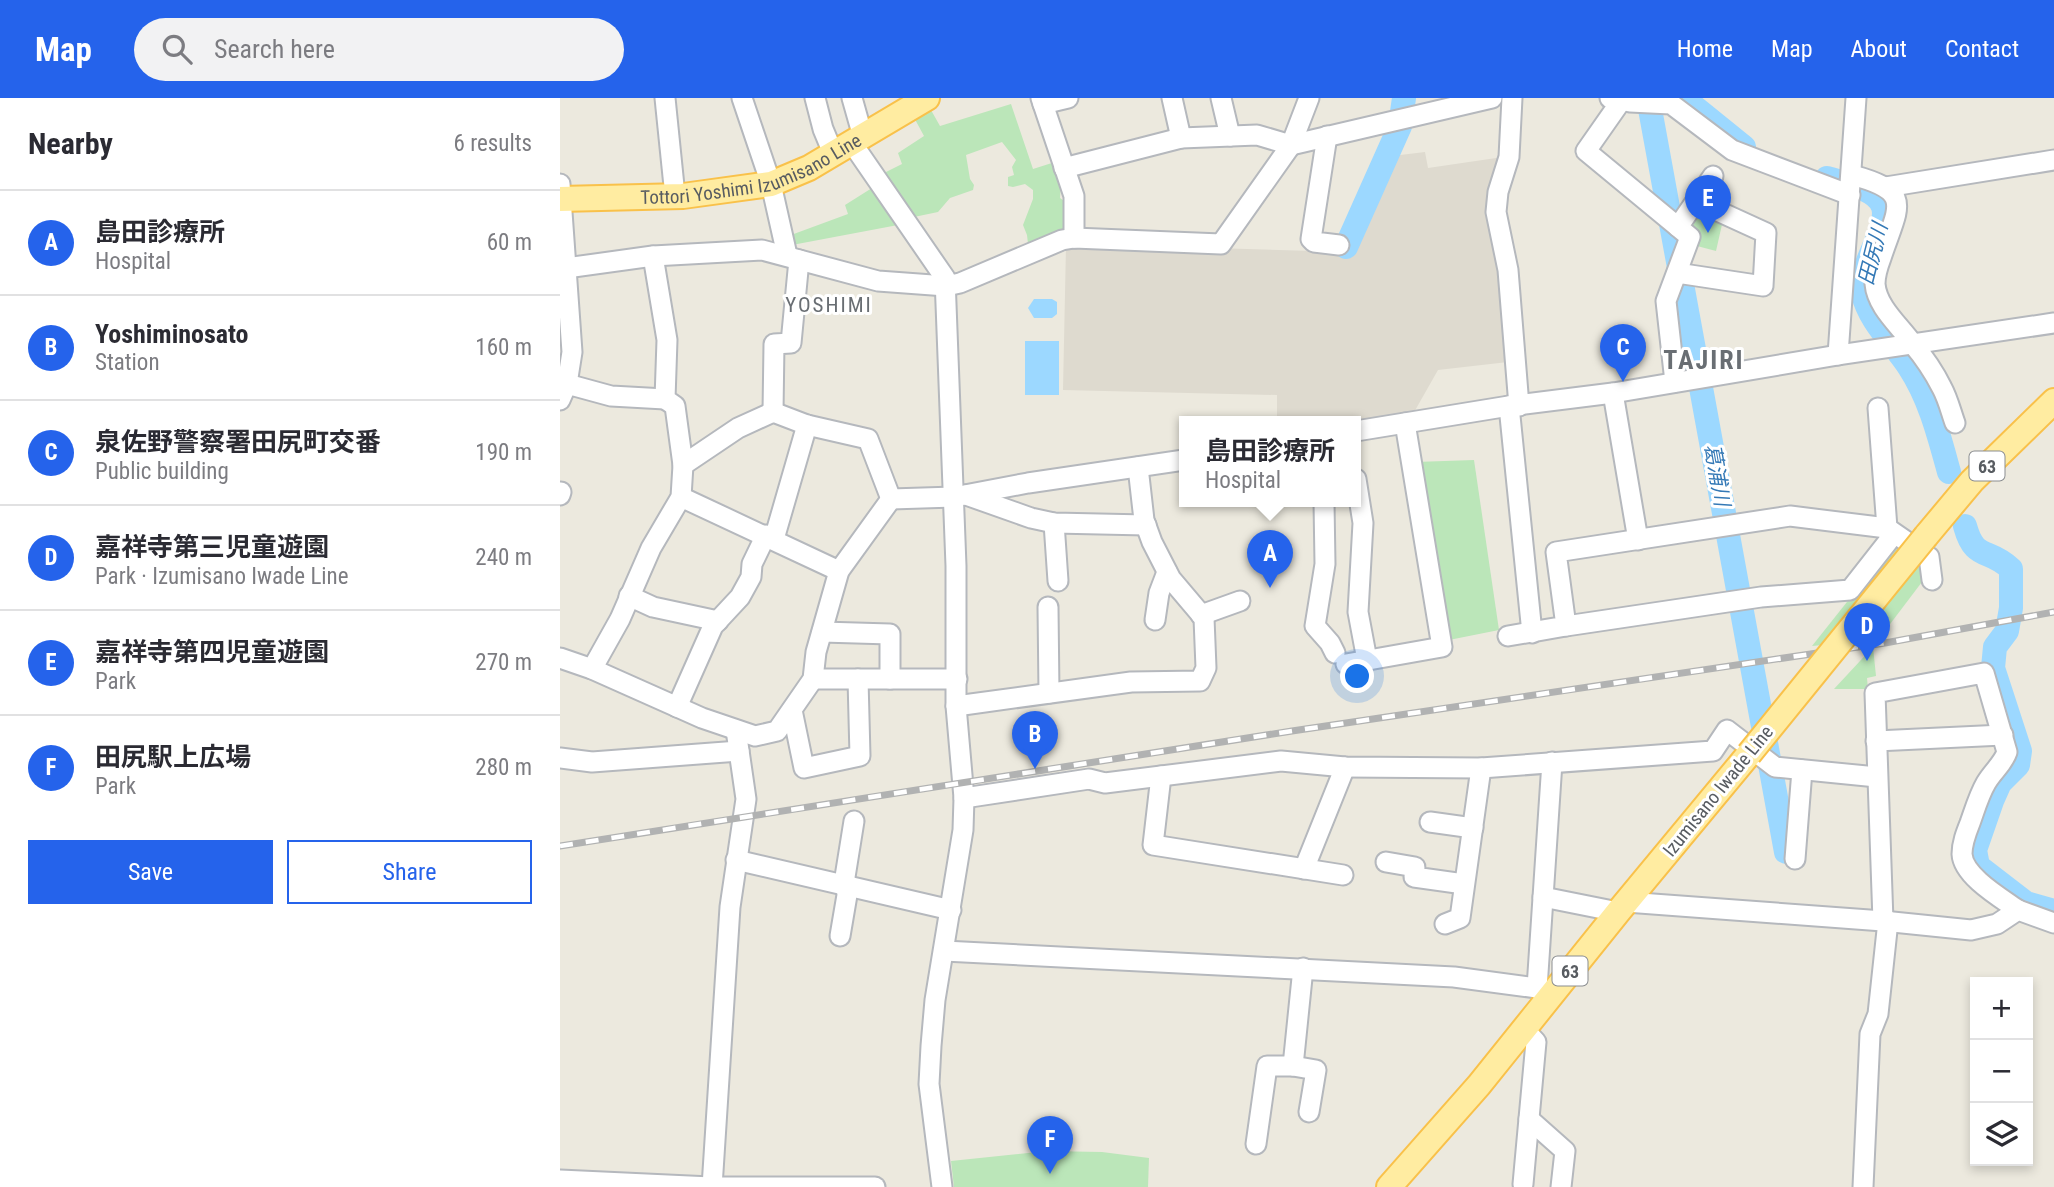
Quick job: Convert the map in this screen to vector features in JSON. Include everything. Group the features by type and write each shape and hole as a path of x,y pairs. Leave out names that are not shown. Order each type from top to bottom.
{"main road":[{"name":"Tottori Yoshimi Izumisano Line","path":"560,199 675,196 771,184 808,168 916,101"},
{"name":"Izumisano Iwade Line","path":"1389,1187 1479,1085 1524,1029 1543,993 1622,907 1972,481 2054,401"}],"street":[{"path":"665,98 675,196"},
{"path":"742,98 793,258 791,343 775,344 773,412"},
{"path":"815,98 823,129 849,144 945,278 946,286 959,496 956,706 964,798 963,831 935,1000 929,1084 942,1187"},
{"path":"849,144 852,98"},
{"path":"1068,98 1042,101 1074,197 1074,238"},
{"path":"1172,98 1181,138"},
{"path":"1221,98 1230,136"},
{"path":"566,268 653,256 762,250 878,281 946,286 960,283 1062,240 1074,238 1221,244 1291,145 1309,98"},
{"path":"1064,168 1181,138 1256,135 1291,145 1492,98"},
{"path":"1512,98 1509,157 1498,192 1496,212 1508,270 1526,588 1532,633"},
{"path":"1838,355 1856,98"},
{"path":"1675,382 1666,301 1690,237 1586,151 1616,100 1671,104 1732,150 1850,195"},
{"path":"1327,136 1311,239 1314,242 1339,246"},
{"path":"1886,187 2054,160"},
{"path":"1852,175 1880,182 1892,191 1897,201 1875,285 1884,309 1914,344 1943,389 1955,423"},
{"path":"1678,227 1713,176"},
{"path":"560,184 572,352 564,392 665,399 675,406 683,465 681,497 652,548 620,620 592,669"},
{"path":"1677,272 1763,286 1766,233 1696,201"},
{"path":"653,256 667,340 665,399"},
{"path":"1361,429 1612,393 1838,355 2054,323"},
{"path":"1612,393 1638,540"},
{"path":"1508,636 1761,597 1850,590 1890,539 1878,408"},
{"path":"683,465 737,428 773,412 807,425 869,439 891,499"},
{"path":"1324,507 1325,564 1315,626 1340,659 1367,660 1442,647 1405,423"},
{"path":"677,707 713,626 740,597 751,577 752,564 770,538 807,425"},
{"path":"891,499 959,496 1179,461"},
{"path":"956,706 1131,682 1200,681 1206,668 1204,618 1167,572 1146,525 1138,467"},
{"path":"959,496 1054,523 1146,525"},
{"path":"681,497 839,571"},
{"path":"560,658 736,730 755,736 777,731 813,679 816,652 839,571 891,499"},
{"path":"1360,507 1363,523 1358,612 1367,660"},
{"path":"1566,626 1556,552 1790,516 1887,528 1929,557 1932,580"},
{"path":"1054,523 1058,581"},
{"path":"1155,620 1159,593 1167,572"},
{"path":"629,596 653,607 718,621"},
{"path":"1201,615 1240,601"},
{"path":"1048,607 1049,693"},
{"path":"822,632 890,635 890,679"},
{"path":"1863,1187 1870,1034 1878,1014 1885,921 1875,693 1984,673 2007,751 2004,760 1990,775 1983,788 1963,842 1962,857 1967,869 1978,880 2018,910 2054,923"},
{"path":"813,679 957,679"},
{"path":"792,710 804,768 860,756 858,679"},
{"path":"713,1187 729,921 746,799 736,730"},
{"path":"964,798 1089,779 1105,783 1281,761 1345,766 1481,768 1713,751 1727,730 1775,767 1877,777"},
{"path":"1876,741 2003,735"},
{"path":"560,758 592,762 740,751"},
{"path":"944,951 1454,977 1543,993 1544,897 1552,762"},
{"path":"1304,869 1345,766"},
{"path":"1445,923 1460,918 1481,768"},
{"path":"1795,859 1802,770"},
{"path":"1161,776 1153,845 1343,875"},
{"path":"840,936 845,877 854,821"},
{"path":"1430,822 1473,828"},
{"path":"736,860 951,910"},
{"path":"1386,862 1415,867 1414,877 1464,884"},
{"path":"1544,897 1622,907 1885,921 1970,930 1997,924 2018,910"},
{"path":"1293,1066 1303,968"},
{"path":"1523,1184 1536,1042 1524,1029"},
{"path":"1256,1144 1267,1066 1293,1066 1316,1070 1309,1112"},
{"path":"1529,1119 1565,1151 1561,1187"},
{"path":"560,1180 713,1187 875,1187"}],"shaded area":[{"path":"1425,152 1428,168 1503,157 1503,271 1508,362 1438,370 1413,414 1361,421 1361,416 1277,416 1277,395 1063,390 1066,246 1080,244 1347,252 1392,156"}],"green space":[{"path":"927,103 940,126 1011,104 1033,169 1055,162 1061,183 1060,198 1067,203 1068,228 1032,247 1028,244 1023,225 1033,199 1033,190 1025,184 1008,186 1008,177 1014,175 1012,167 1016,160 1002,142 966,155 973,190 950,198 938,212 914,217 882,174 902,164 898,153 924,136 911,112"},
{"path":"872,188 898,225 792,245 791,235 848,214 845,205"},
{"path":"1698,212 1723,220 1716,251 1697,246 1699,234 1691,231"},
{"path":"1474,460 1499,630 1444,641 1415,462"},
{"path":"1908,542 1928,574 1878,640 1812,646 1893,544"},
{"path":"1873,647 1876,676 1867,678 1868,689 1834,689"},
{"path":"1047,1151 1102,1152 1149,1158 1148,1187 954,1187 951,1161"}],"water":[{"path":"1034,299 1052,299 1057,302 1057,314 1052,318 1034,318 1028,308"},
{"path":"1025,341 1059,341 1059,395 1025,395"}],"waterway":[{"path":"1346,247 1400,126 1404,98"},
{"name":"葛浦川","path":"1648,98 1786,852"},
{"name":"田尻川","path":"1679,98 1692,105 1744,147"},
{"name":"田尻川","path":"1827,178 1867,191 1874,195 1883,207 1882,226 1864,272 1863,294 1876,323 1909,367 1923,392 1949,472"},
{"name":"田尻川","path":"1965,526 1978,550 2011,569 2011,608 2007,631 1995,647 1993,668 2020,751 2018,765 2000,783 1992,801 1975,850 1978,866 2026,903 2054,911"}],"railway":[{"path":"560,846 1292,731 1885,643 2054,612"}],"place":[{"name":"嘉祥寺第四児童遊園","path":"1708,233"},
{"name":"泉佐野警察署田尻町交番","path":"1623,382"},
{"name":"島田診療所","path":"1270,588"},
{"name":"嘉祥寺第三児童遊園","path":"1867,661"},
{"name":"Yoshiminosato","path":"1035,769"},
{"name":"田尻駅上広場","path":"1050,1174"}],"district":[{"name":"YOSHIMI","path":"829,305"},
{"name":"TAJIRI","path":"1704,360"}]}
